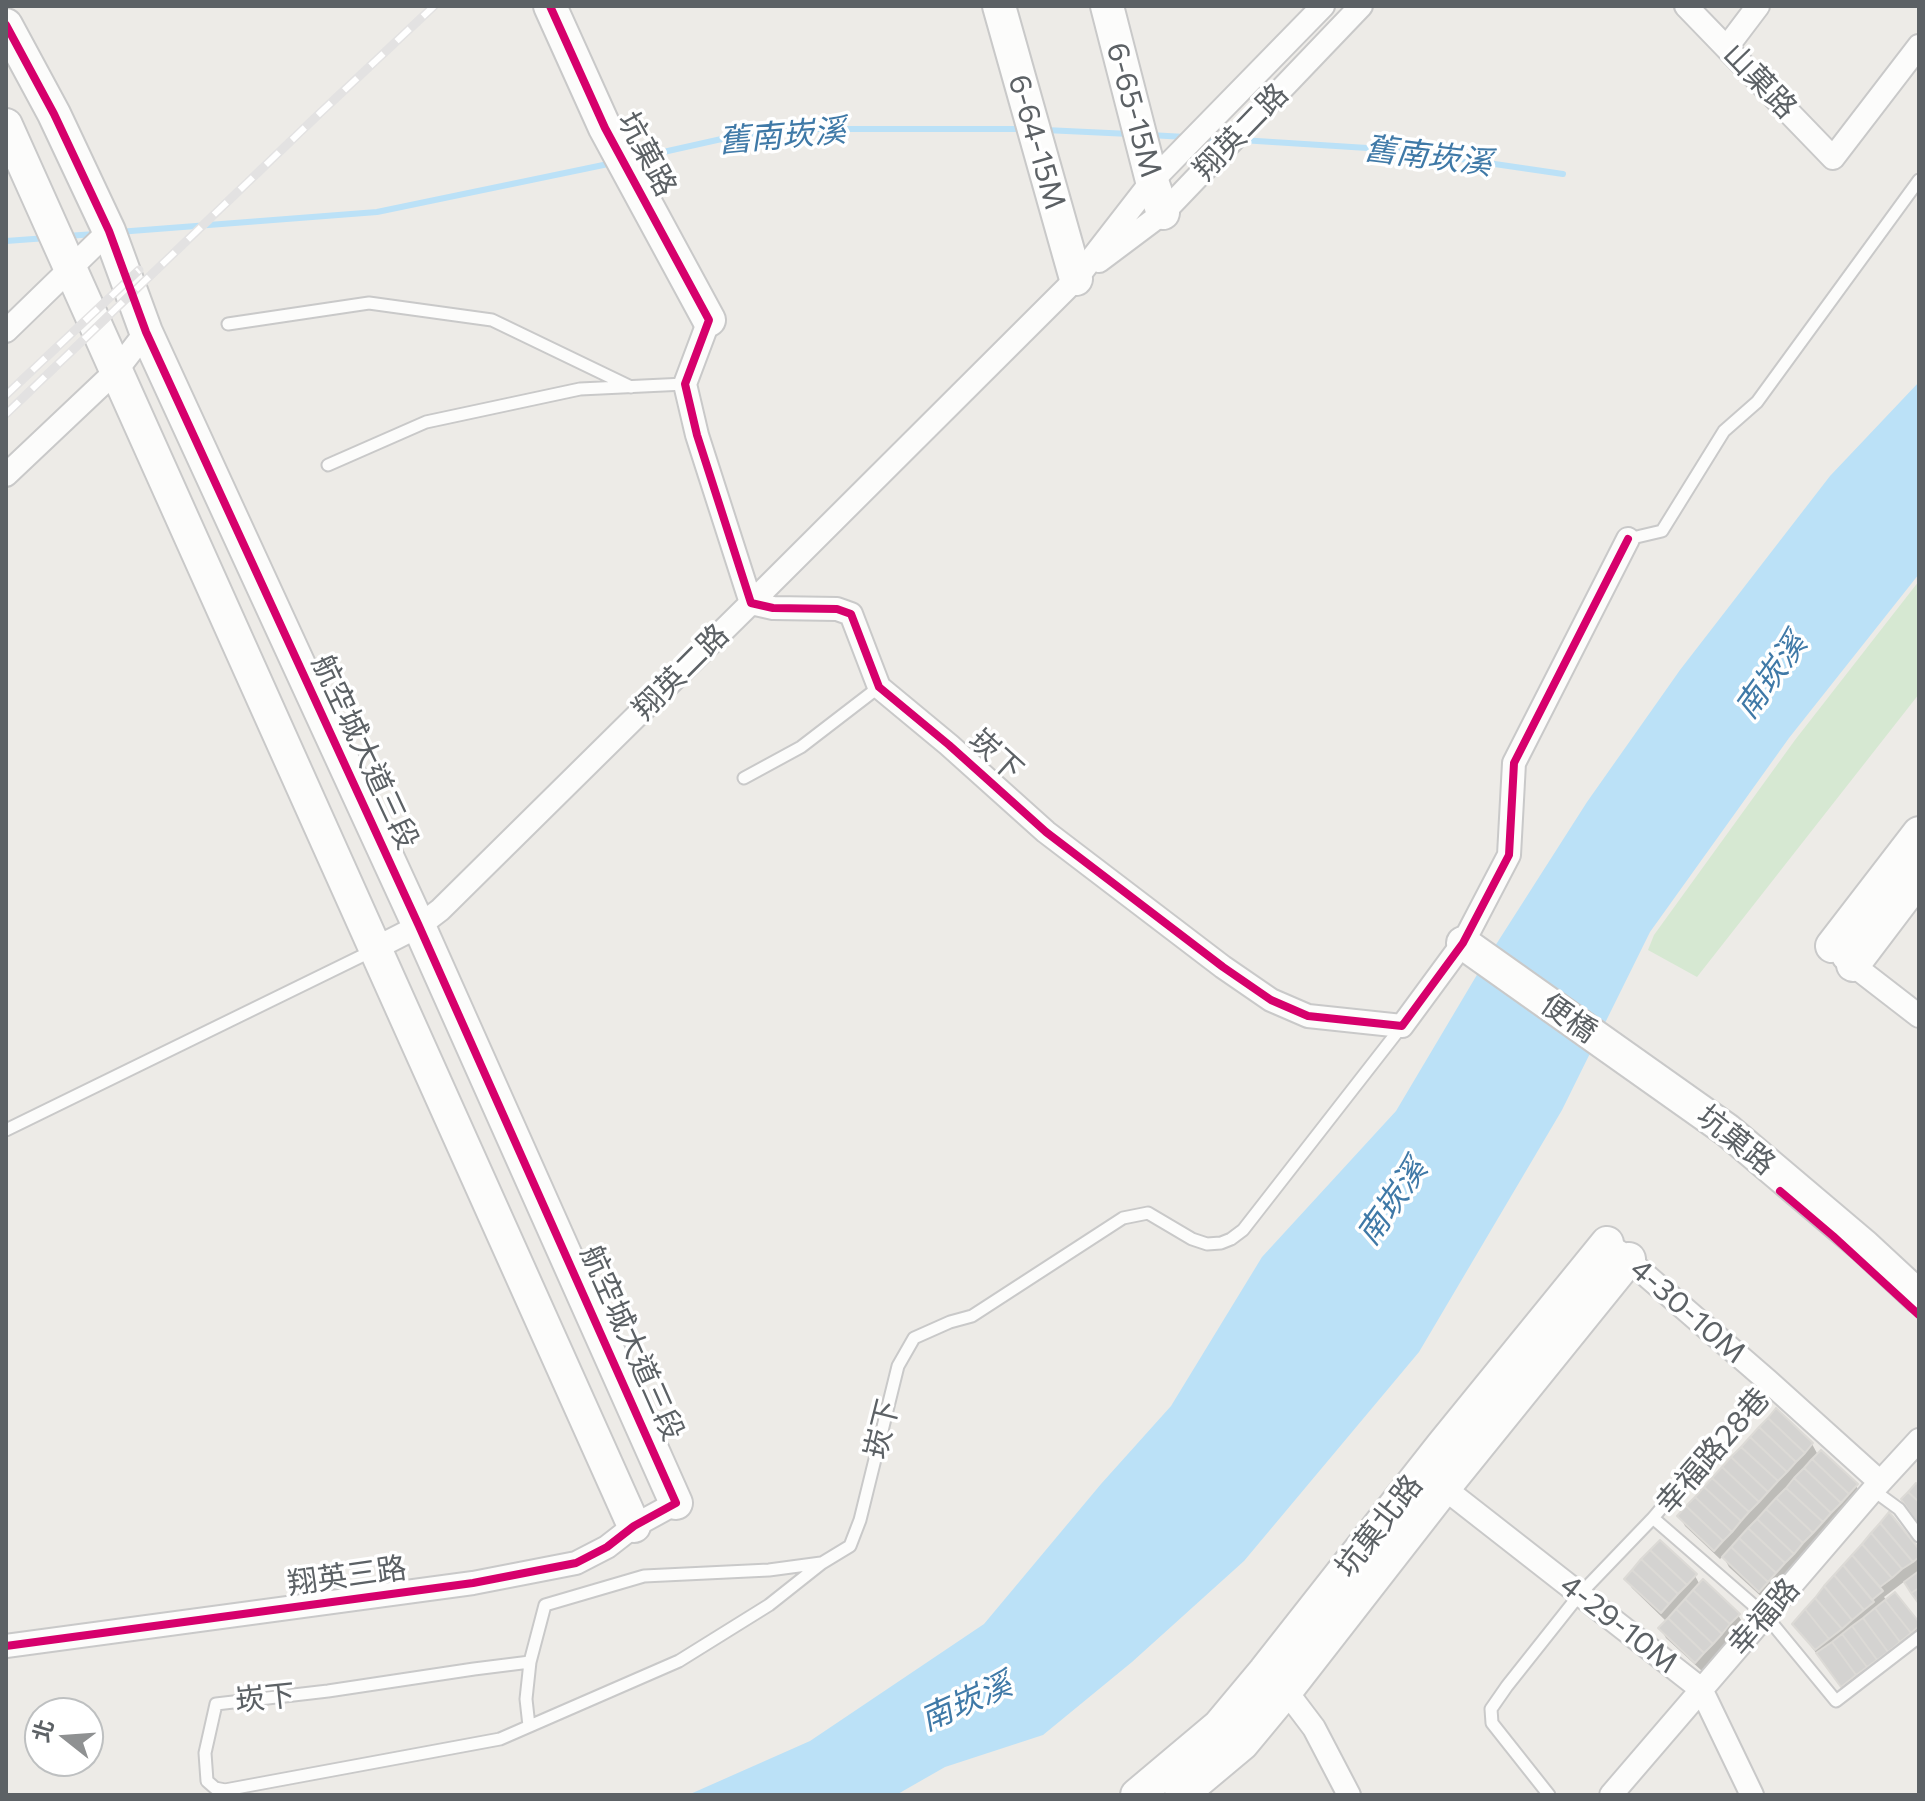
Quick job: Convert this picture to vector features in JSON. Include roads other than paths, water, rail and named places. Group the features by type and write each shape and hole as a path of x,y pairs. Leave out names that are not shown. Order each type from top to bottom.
{"street":[{"name":"坑菓路","path":"550,6 605,128 709,320"},
{"name":"6-64-15M","path":"999,6 1076,279"},
{"name":"6-65-15M","path":"1107,6 1163,213"},
{"name":"翔英二路","path":"376,948 419,926 452,899 751,603 1076,279 1152,181 1323,6"},
{"name":"翔英二路","path":"1076,279 1163,213 1361,6"},
{"name":"山菓路","path":"1686,6 1833,158 1919,46"},
{"path":"1727,47 1758,6"},
{"name":"航空城大道三段","path":"6,25 54,114 109,231 146,332 419,926 676,1503"},
{"path":"6,125 634,1526"},
{"path":"6,331 109,231"},
{"path":"709,320 685,384 697,435 751,603"},
{"path":"6,475 116,371 146,332"},
{"name":"崁下","path":"751,603 773,608 837,609 851,614 879,687 1046,832 1271,1000 1308,1016 1402,1026 1471,949 1509,855 1514,763 1628,539"},
{"path":"1842,956 1919,833"},
{"path":"1842,956 1919,878"},
{"name":"便橋","path":"1471,949 1659,1080"},
{"path":"1842,956 1919,1016"},
{"name":"坑菓路","path":"1659,1080 1727,1130 1919,1297"},
{"name":"4-30-10M","path":"1618,1251 1768,1381"},
{"name":"坑菓北路","path":"1137,1795 1276,1681 1444,1488 1618,1251"},
{"name":"坑菓北路","path":"1181,1795 1242,1744 1276,1681 1442,1446 1618,1251"},
{"name":"幸福路28巷","path":"1768,1381 1877,1486"},
{"name":"幸福路","path":"1611,1795 1919,1440"},
{"name":"4-29-10M","path":"1444,1488 1701,1689 1752,1795"},
{"name":"翔英三路","path":"6,1646 457,1585 576,1563 676,1503"},
{"path":"1276,1681 1314,1728 1349,1795"}],"lane":[{"path":"1628,539 1662,531 1724,431 1757,402 1919,180"},
{"path":"228,324 369,303 492,320 631,387"},
{"path":"328,465 426,422 580,389 685,384"},
{"path":"744,778 801,747 879,687"},
{"path":"6,1130 376,948"},
{"name":"崁下","path":"530,1662 216,1704 205,1753 207,1781 215,1788 225,1790 500,1739 679,1661 769,1605 822,1563 850,1546 860,1520 898,1366 914,1338 972,1316 1123,1218 1148,1213 1192,1239 1207,1244 1231,1239 1243,1230 1402,1026"},
{"name":"幸福路28巷","path":"1768,1381 1653,1518 1766,1616 1836,1701 1919,1637"},
{"path":"1877,1486 1919,1536"},
{"path":"1549,1795 1492,1723 1491,1709 1580,1594 1653,1518"},
{"path":"529,1726 526,1699 530,1662 545,1605 644,1576 769,1570 822,1563"}],"water":[{"name":"南崁溪","path":"1919,382 1919,574 1789,738 1650,932 1562,1110 1419,1352 1244,1561 1132,1662 1043,1735 945,1767 896,1795 688,1795 810,1741 984,1624 1171,1406 1262,1257 1396,1111 1481,968 1587,802 1680,670 1830,476"}],"waterway":[{"name":"舊南崁溪","path":"632,159 735,136 795,129 1022,129"},
{"name":"舊南崁溪","path":"1045,130 1130,134"},
{"name":"舊南崁溪","path":"1149,135 1186,137"},
{"name":"舊南崁溪","path":"1201,138 1226,139"},
{"name":"舊南崁溪","path":"1241,140 1399,150 1563,174"},
{"name":"舊南崁溪","path":"118,232 377,212 613,163"},
{"name":"舊南崁溪","path":"67,236 95,234"},
{"name":"舊南崁溪","path":"6,241 47,238"}],"railway":[{"path":"6,414 434,6"},
{"path":"6,395 139,270"}]}
